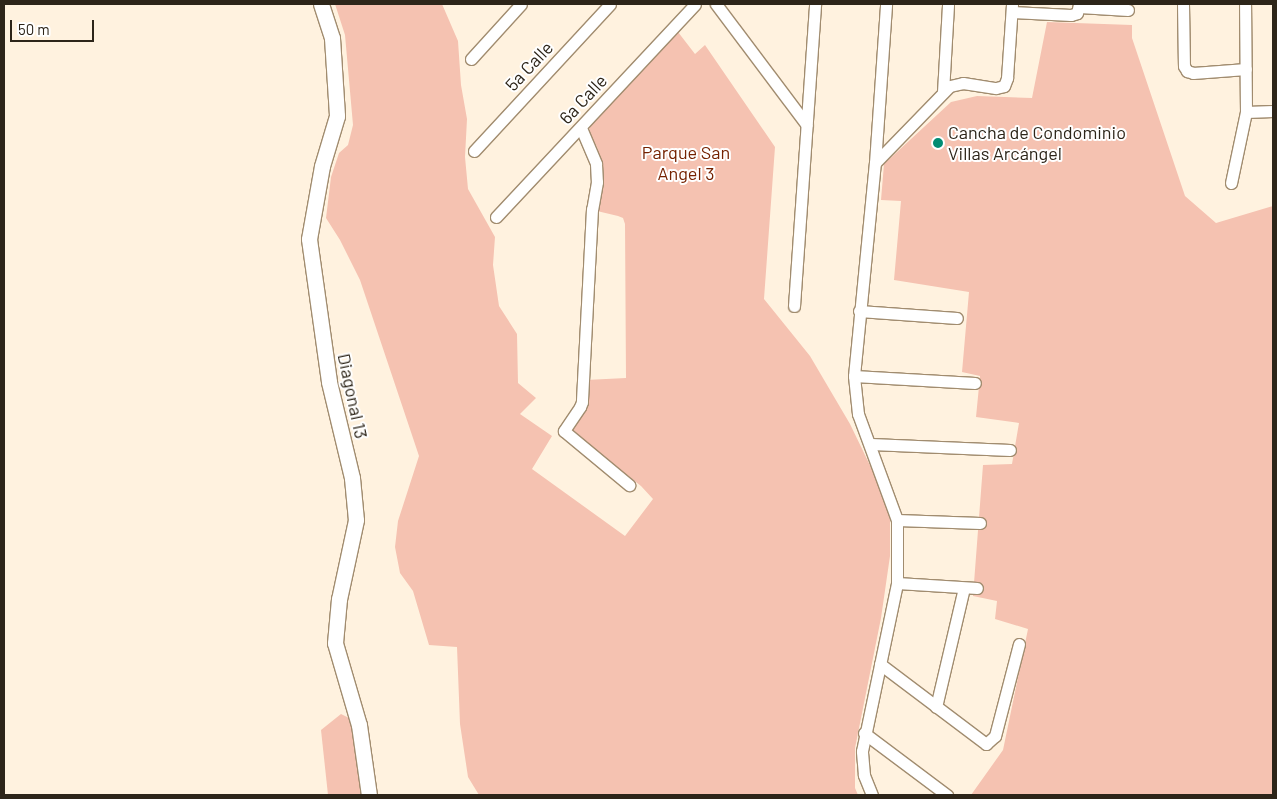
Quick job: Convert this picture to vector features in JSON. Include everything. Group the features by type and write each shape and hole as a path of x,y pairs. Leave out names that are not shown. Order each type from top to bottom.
{"street":[{"name":"Diagonal 13","path":"320,4 332,38 337,116 322,166 308,239 329,382 352,478 356,520 339,599 335,643 359,725 369,795"},
{"path":"471,59 521,4"},
{"name":"5a Calle","path":"474,151 610,4"},
{"name":"6a Calle","path":"496,217 695,4"},
{"path":"716,4 807,125"},
{"path":"794,306 815,4"},
{"path":"872,795 862,767 864,734 897,584 897,520 871,444 858,414 854,376 874,164 886,4"},
{"path":"943,92 948,4"},
{"path":"1183,4 1184,66 1193,73 1246,69"},
{"path":"1232,183 1246,112 1245,4"},
{"path":"874,164 943,92 956,84 996,88 1004,86 1007,78 1012,8 1071,15 1076,13 1079,6 1128,10"},
{"path":"1246,112 1273,111"},
{"path":"581,128 596,164 597,182 592,209 582,402 564,432 629,485"},
{"path":"859,311 957,318"},
{"path":"854,376 975,383"},
{"path":"871,444 1010,450"},
{"path":"897,520 980,523"},
{"path":"897,584 977,588"},
{"path":"936,707 964,588"},
{"path":"880,664 986,744 995,736 1019,644"},
{"path":"864,734 947,795"}],"green space":[{"name":"Parque San Angel 3","path":"335,4 442,4 458,41 461,85 467,119 465,157 468,189 495,237 493,265 499,306 517,334 518,383 536,398 520,414 552,436 532,469 625,536 653,499 641,486 570,430 586,380 626,378 625,224 623,218 597,211 602,175 597,147 590,136 589,125 678,32 695,54 705,45 775,147 764,299 810,356 850,424 879,484 890,519 890,556 881,618 855,748 855,788 858,795 479,795 468,777 460,724 457,647 429,645 413,591 400,573 395,547 398,521 419,456 360,280 340,240 326,218 331,177 339,153 348,145 353,125 345,35"},
{"path":"1047,22 1132,25 1132,38 1185,196 1216,223 1273,206 1273,795 971,795 1003,750 1028,629 995,619 997,601 973,596 983,465 1012,464 1019,423 976,417 980,376 962,372 969,292 894,280 901,201 881,200 884,164 951,102 977,96 1032,98"},
{"path":"341,714 359,723 373,795 328,795 321,730"}],"place":[{"name":"Cancha de Condominio Villas Arcángel","path":"938,143"}]}
